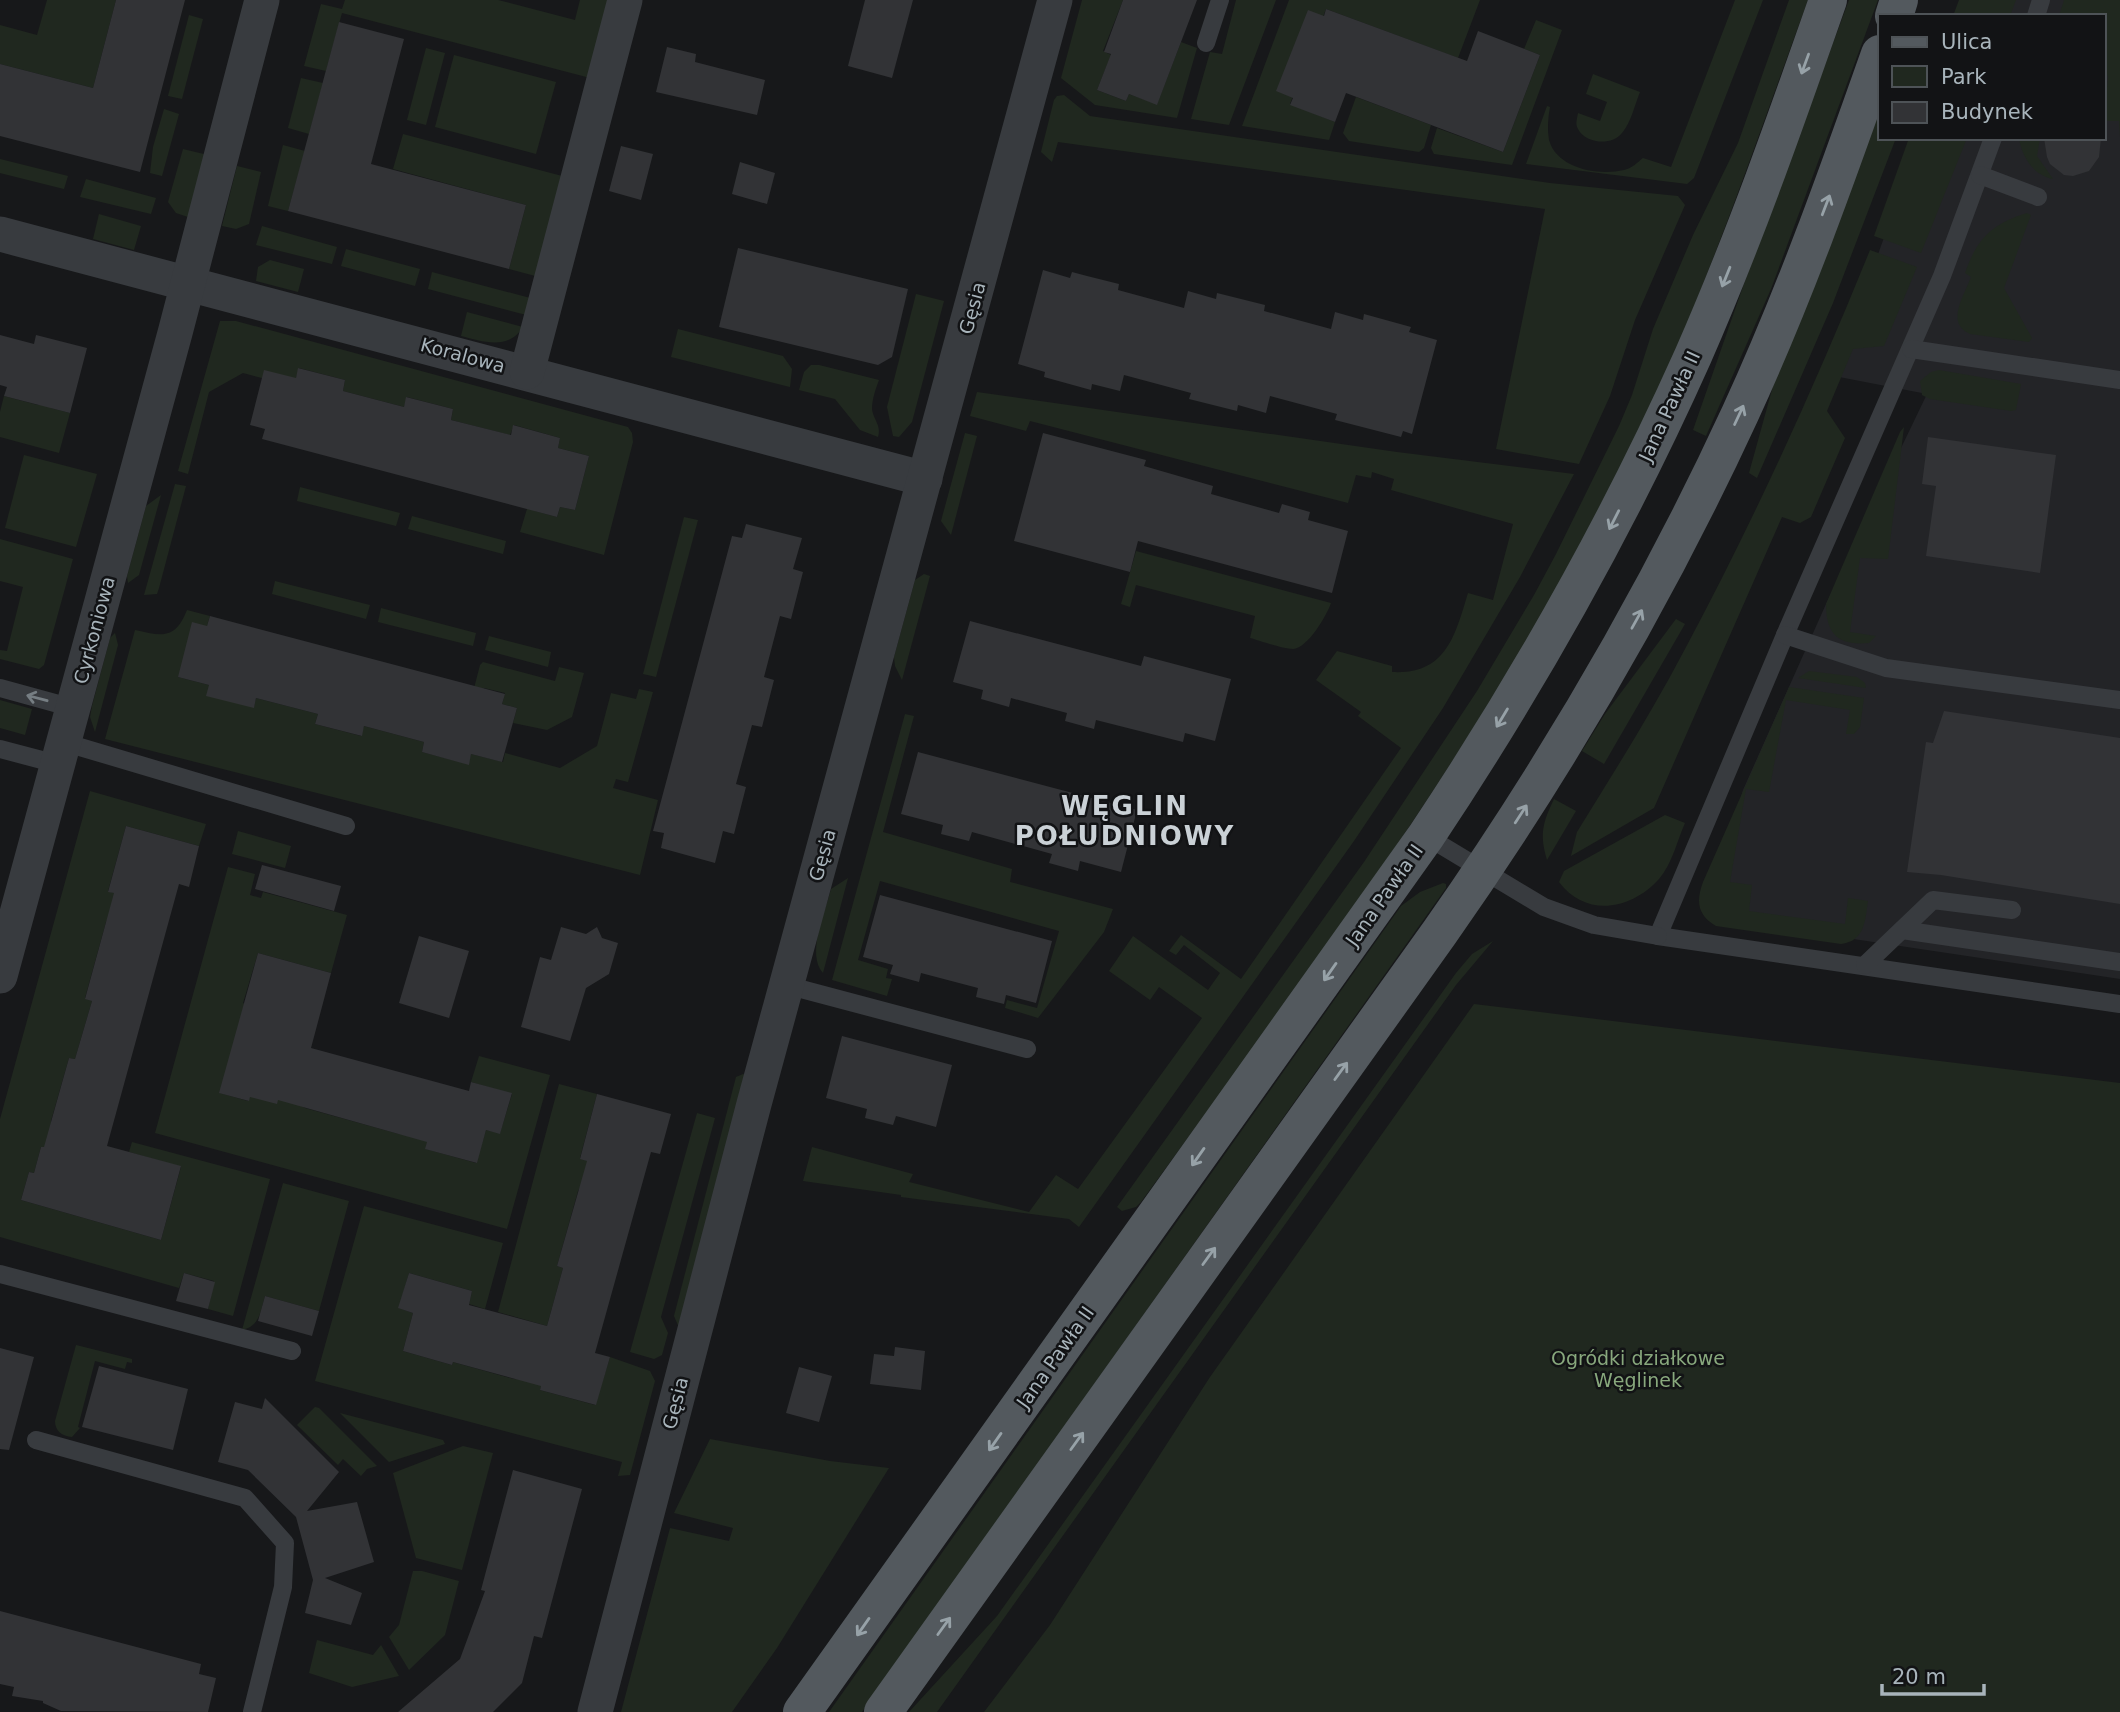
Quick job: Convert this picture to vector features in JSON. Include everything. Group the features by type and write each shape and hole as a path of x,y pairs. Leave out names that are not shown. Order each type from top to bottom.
{"main road":[{"name":"Jana Pawła II","path":"802,1712 1426,836 1479,757 1564,613 1650,448 1693,355 1747,224 1828,0"},
{"path":"883,1712 1483,871 1542,781 1641,611 1702,494 1740,413 1789,299 1878,59"}],"street":[{"name":"Cyrkoniowa","path":"0,976 188,284 262,0"},
{"path":"527,372 625,0"},
{"name":"Gęsia","path":"595,1712 715,1248 1055,0"},
{"name":"Koralowa","path":"0,234 925,479"}],"lane":[{"path":"1206,43 1220,0"},
{"path":"1658,936 1785,635 1942,276 1992,140"},
{"path":"1980,175 2038,197"},
{"path":"1911,349 2120,380"},
{"path":"1785,635 1886,668 2120,700"},
{"path":"0,688 74,708"},
{"path":"0,749 60,753 346,826"},
{"path":"1426,836 1544,907 1566,917 1658,936 2120,1004"},
{"path":"1866,965 1933,900 2012,910"},
{"path":"1902,930 2120,962"},
{"path":"786,985 1027,1049"},
{"path":"0,1273 292,1351"},
{"path":"36,1440 245,1498 285,1543 283,1587 252,1712"}],"shaded area":[{"path":"1970,0 2120,0 2120,979 1706,917 1743,790 1826,604 1927,394 1834,376 1919,140 2106,140 2106,14 1965,14"}],"green space":[{"path":"47,0 116,0 93,88 0,64 0,25 37,35"},
{"path":"345,0 498,0 575,20 580,0 615,0 594,79 342,13 326,71 304,66 321,4 342,9"},
{"path":"1082,0 1123,0 1103,51 1111,55 1097,90 1126,101 1129,94 1157,104 1181,42 1197,48 1177,118 1095,105 1061,78"},
{"path":"1236,0 1276,0 1229,125 1191,119 1210,52 1222,54"},
{"path":"1289,0 1480,0 1458,58 1326,9 1290,104 1335,122 1329,140 1242,126"},
{"path":"1735,0 1763,0 1694,178 1687,184 1526,164 1547,106 1550,107 1549,140 1553,150 1570,164 1591,171 1614,172 1629,168 1643,158 1671,167"},
{"path":"1789,0 1808,0 1720,240 1655,398 1576,554 1489,703 1345,920 1141,1202 1136,1207 1122,1211 1117,1207 1364,862 1477,691 1534,595 1619,426 1653,329 1693,235 1738,143"},
{"path":"1849,0 1878,0 1771,289 1706,436 1693,430"},
{"path":"1959,0 2016,0 2011,14 1954,14"},
{"path":"2064,0 2120,0 2120,137 2119,121 2106,121 2106,14 2060,14"},
{"path":"189,15 203,19 182,99 168,96"},
{"path":"1536,20 1562,30 1512,165 1434,154 1431,148 1437,128 1503,152 1540,55 1524,49"},
{"path":"426,48 445,53 426,125 407,120"},
{"path":"454,55 556,82 536,154 435,127"},
{"path":"1593,74 1640,92 1625,129 1612,140 1587,138 1577,127 1578,113 1600,121 1607,102 1586,94"},
{"path":"301,78 323,83 309,134 288,128"},
{"path":"1064,95 1090,116 1550,183 1678,196 1685,205 1635,320 1610,396 1579,464 1496,449 1545,209 1058,142 1052,162 1041,152 1054,100 1057,96"},
{"path":"1356,97 1431,125 1424,148 1419,152 1349,141 1343,133"},
{"path":"164,109 179,114 162,176 150,173 153,147"},
{"path":"1878,115 1878,140 1895,140 1833,303 1757,478 1749,473 1773,386"},
{"path":"403,134 566,177 539,277 509,269 526,205 393,169"},
{"path":"1908,140 1966,140 1921,253 1874,236"},
{"path":"2020,140 2040,140 2037,156 2053,179 2034,169 2023,152"},
{"path":"283,145 305,151 288,211 268,206"},
{"path":"183,149 208,155 191,218 176,213 168,202"},
{"path":"0,159 68,176 64,189 0,173"},
{"path":"237,166 261,172 249,224 236,229 222,226"},
{"path":"86,179 156,198 151,214 80,197"},
{"path":"2027,213 2031,215 2004,288 2032,338 2029,342 1970,334 1963,329 1957,316 1971,277 1965,273 1970,261 1987,234 2004,222"},
{"path":"99,214 141,226 134,250 93,239"},
{"path":"262,226 337,247 332,264 256,245"},
{"path":"346,249 420,269 415,286 341,266"},
{"path":"1870,250 1917,267 1884,346 1853,349 1827,411 1845,438 1811,517 1800,523 1782,517 1654,808 1571,856 1577,832 1659,696 1735,551 1828,352"},
{"path":"270,260 304,269 298,292 256,281 258,267"},
{"path":"432,272 534,299 530,316 428,289"},
{"path":"916,294 944,301 912,422 899,437 893,436 887,407"},
{"path":"467,312 523,327 503,342 487,342 461,336"},
{"path":"220,321 236,321 628,427 633,442 604,555 520,532 530,499 535,511 557,517 560,507 575,510 589,456 558,448 560,438 514,425 510,435 451,420 453,409 407,397 404,407 343,391 345,380 299,368 296,378 262,378 243,373 209,392 188,474 178,471"},
{"path":"678,329 783,356 792,369 790,387 671,357"},
{"path":"811,365 879,380 872,409 879,429 878,437 860,430 835,399 799,390 804,372"},
{"path":"1939,370 2021,384 2016,410 1930,399 1922,395 1920,381 1931,372"},
{"path":"977,392 1397,452 1574,474 1520,577 1443,708 1354,841 1079,1227 1069,1219 803,1181 812,1147 913,1174 909,1182 1029,1212 1056,1175 1078,1189 1202,1018 1159,987 1150,1000 1109,971 1133,936 1208,990 1220,973 1184,945 1176,955 1169,951 1181,935 1241,979 1401,748 1358,716 1361,712 1316,680 1337,651 1392,666 1392,672 1425,667 1436,660 1452,638 1468,593 1493,600 1513,524 1391,490 1394,479 1372,472 1371,478 1356,475 1348,503 1030,421 1026,431 970,416"},
{"path":"4,396 38,405 53,400 51,408 70,413 59,453 0,437 0,412"},
{"path":"1904,427 1888,559 1860,558 1850,632 1876,636 1869,643 1849,642 1836,636 1831,630 1826,604"},
{"path":"965,433 977,436 951,535 941,521"},
{"path":"24,455 97,474 76,547 5,528"},
{"path":"175,484 186,486 159,588 157,594 144,595"},
{"path":"300,487 400,513 396,526 297,501"},
{"path":"161,495 139,575 128,583 127,576 146,506"},
{"path":"412,516 506,541 503,554 408,529"},
{"path":"684,517 698,520 656,677 643,674"},
{"path":"0,539 73,559 44,665 39,669 0,659 0,650 7,651 23,587 0,581"},
{"path":"1136,551 1331,603 1311,637 1293,649 1250,638 1255,616 1136,585 1130,607 1121,604"},
{"path":"924,574 930,576 902,680 894,657 915,580"},
{"path":"275,581 370,605 366,619 272,594"},
{"path":"381,608 476,633 473,646 378,622"},
{"path":"187,610 210,616 178,677 209,685 254,707 256,698 318,714 315,724 361,736 364,726 424,742 422,752 468,764 471,754 503,762 505,753 560,768 597,746 611,693 636,699 639,689 653,692 628,782 616,779 613,788 658,800 640,875 105,739 135,630 167,634 178,627"},
{"path":"1676,619 1685,624 1604,764 1582,751 1605,714"},
{"path":"115,633 118,645 95,732 90,717 92,706 110,638"},
{"path":"489,636 551,652 548,667 485,650"},
{"path":"483,662 555,681 559,667 584,673 572,717 547,730 513,723 517,708 502,704 505,693 484,688 480,698 472,696"},
{"path":"1809,671 1857,677 1865,683 1866,688 1798,678"},
{"path":"1789,687 1864,698 1860,727 1854,734 1846,734 1850,710 1786,700 1769,792 1746,789 1730,882 1752,885 1749,911 1845,924 1848,898 1868,901 1859,934 1855,939 1841,944 1716,926 1705,917 1700,907 1699,895 1703,882"},
{"path":"0,700 32,709 25,735 0,728"},
{"path":"905,714 914,716 883,832 1012,869 1010,882 1113,909 1104,932 1038,1018 1005,1008 1007,1000 1037,1008 1059,931 880,881 858,960 888,969 886,978 892,979 887,996 832,980"},
{"path":"90,791 206,824 199,846 126,826 108,891 121,895 106,922 85,998 92,1001 75,1059 69,1058 51,1121 51,1149 41,1147 34,1173 29,1172 21,1200 161,1240 181,1167 129,1152 132,1142 270,1179 233,1316 208,1309 214,1281 184,1273 179,1288 0,1237 0,1119"},
{"path":"1554,799 1576,811 1547,860 1543,828"},
{"path":"1665,815 1685,823 1664,873 1648,890 1622,903 1595,905 1582,901 1559,882 1564,871"},
{"path":"238,831 291,846 285,868 232,854"},
{"path":"228,867 255,874 250,895 261,898 263,892 347,915 331,973 258,953 243,1003 250,1006 220,1093 248,1101 250,1097 279,1094 305,1108 399,1134 429,1135 426,1149 476,1163 486,1130 500,1133 512,1094 471,1082 479,1056 550,1075 507,1229 155,1133"},
{"path":"848,878 823,973 816,955 821,921 831,889"},
{"path":"1443,883 1446,888 862,1712 829,1712 1401,906 1420,892"},
{"path":"1493,941 1456,985 937,1712 909,1712 997,1616 1456,973 1472,954"},
{"name":"Ogródki działkowe Węglinek","path":"1474,1004 2120,1083 2120,1712 984,1712 1050,1625 1210,1377"},
{"path":"748,1075 680,1330 674,1316 736,1077"},
{"path":"559,1084 597,1094 580,1158 593,1163 578,1191 557,1266 563,1268 547,1326 498,1312"},
{"path":"697,1113 715,1118 661,1317 668,1333 662,1355 654,1359 630,1352"},
{"path":"283,1183 349,1201 319,1311 265,1296 256,1322 242,1330"},
{"path":"364,1206 503,1243 485,1309 469,1304 472,1291 409,1273 399,1308 413,1313 403,1351 514,1379 543,1380 540,1390 595,1405 610,1357 650,1371 655,1381 630,1475 618,1476 622,1462 315,1381"},
{"path":"76,1345 132,1359 132,1363 127,1362 125,1369 95,1361 78,1427 80,1428 72,1437 60,1432 55,1421"},
{"path":"315,1407 377,1466 367,1469 361,1476 343,1459 338,1465 297,1425"},
{"path":"340,1413 443,1440 445,1444 389,1462"},
{"path":"710,1439 830,1461 889,1468 777,1648 732,1712 621,1712 670,1528 729,1541 733,1528 674,1513"},
{"path":"463,1446 493,1453 462,1570 416,1558 393,1473"},
{"path":"413,1571 459,1581 445,1635 409,1670 389,1637 399,1625"},
{"path":"317,1640 373,1655 381,1645 399,1676 352,1687 309,1673"}],"building":[{"path":"116,0 185,0 140,172 0,136 0,64 93,88"},
{"path":"865,0 913,0 892,78 848,66"},
{"path":"1123,0 1197,0 1157,105 1129,94 1126,101 1097,90 1111,54 1104,52"},
{"path":"1326,9 1467,61 1478,31 1540,55 1503,152 1346,93 1335,122 1290,105 1293,98 1276,91 1308,10 1324,16"},
{"path":"339,22 404,39 371,164 526,205 509,269 288,211"},
{"path":"667,47 696,54 695,62 765,80 757,115 656,92"},
{"path":"2044,140 2101,140 2099,157 2089,171 2073,176 2064,175 2050,164"},
{"path":"621,146 653,154 641,200 609,191"},
{"path":"740,162 775,173 767,204 732,194"},
{"path":"738,248 908,289 892,357 878,365 719,327"},
{"path":"1043,270 1070,278 1072,272 1119,284 1118,290 1184,308 1188,291 1216,299 1217,293 1265,305 1264,311 1331,329 1335,312 1363,320 1364,314 1411,327 1409,332 1437,340 1412,434 1403,431 1401,437 1335,420 1337,414 1270,396 1266,413 1238,405 1237,411 1189,399 1191,393 1124,375 1120,391 1092,384 1091,390 1044,377 1045,372 1018,364"},
{"path":"0,335 34,344 36,335 87,348 70,413 4,396 7,387 0,385"},
{"path":"298,368 345,380 343,391 404,407 406,397 453,409 451,420 511,435 513,425 560,438 558,448 589,456 575,510 560,507 557,517 262,439 265,429 250,425 264,370 296,378"},
{"path":"1043,433 1146,460 1144,466 1213,486 1211,494 1279,513 1282,504 1310,512 1308,520 1348,531 1332,593 1138,541 1130,572 1014,541"},
{"path":"1928,437 2056,455 2040,573 1926,556 1936,486 1922,484"},
{"path":"746,524 802,538 793,569 803,572 791,619 780,616 764,677 774,680 762,727 752,725 736,784 746,787 734,834 723,831 715,863 661,848 664,833 653,831 732,536 742,538"},
{"path":"210,616 505,694 502,704 517,708 502,762 471,754 469,765 422,752 424,742 364,726 362,736 315,724 318,714 256,698 254,708 206,696 209,685 178,677 192,622 207,626"},
{"path":"970,621 1141,666 1144,656 1231,679 1215,741 1185,733 1183,742 1096,720 1094,729 1065,721 1067,713 1011,698 1009,707 981,699 983,690 953,682"},
{"path":"1944,711 2120,738 2120,904 1907,872 1926,742 1933,743"},
{"path":"918,752 1137,810 1121,872 1080,861 1078,871 1049,863 1052,854 972,832 969,841 941,834 943,825 901,814"},
{"path":"126,826 199,846 189,887 179,884 107,1146 181,1166 161,1240 21,1200 29,1172 34,1173 41,1147 44,1147 69,1058 75,1059 92,1001 85,999 114,893 108,892"},
{"path":"262,865 341,886 334,911 255,889"},
{"path":"880,895 1052,941 1036,1003 1006,995 1004,1004 976,997 978,988 921,973 919,982 890,974 893,965 863,957"},
{"path":"561,927 586,934 597,927 602,938 618,943 609,974 586,988 570,1041 521,1027 540,957 551,960"},
{"path":"419,936 469,951 449,1018 399,1003"},
{"path":"258,953 331,973 311,1048 469,1091 471,1082 512,1093 500,1134 486,1130 477,1163 425,1149 427,1142 278,1100 277,1104 250,1097 249,1101 219,1093"},
{"path":"842,1036 952,1065 936,1127 896,1116 893,1125 865,1118 867,1109 826,1098"},
{"path":"597,1094 671,1114 660,1154 651,1152 595,1353 610,1357 596,1405 540,1390 541,1386 403,1351 413,1313 398,1308 409,1273 472,1291 469,1305 547,1326 563,1268 557,1266 587,1161 580,1159"},
{"path":"184,1273 215,1282 208,1309 176,1301"},
{"path":"265,1296 319,1311 312,1336 258,1321"},
{"path":"895,1347 925,1351 921,1390 870,1384 874,1354 894,1356"},
{"path":"0,1348 34,1357 9,1450 0,1449"},
{"path":"99,1366 188,1389 173,1450 82,1427"},
{"path":"799,1367 832,1376 819,1422 786,1413"},
{"path":"265,1398 339,1472 307,1511 357,1502 374,1562 325,1578 362,1593 351,1625 305,1613 313,1580 296,1517 248,1470 218,1462 235,1402 262,1409"},
{"path":"513,1470 582,1489 542,1638 534,1636 522,1683 493,1712 398,1712 460,1659 485,1591 481,1590"},
{"path":"0,1611 201,1664 199,1674 216,1678 208,1712 61,1711 43,1701 12,1696 14,1687 0,1684"}],"district":[{"name":"WĘGLIN POŁUDNIOWY","path":"1125,821"}]}
